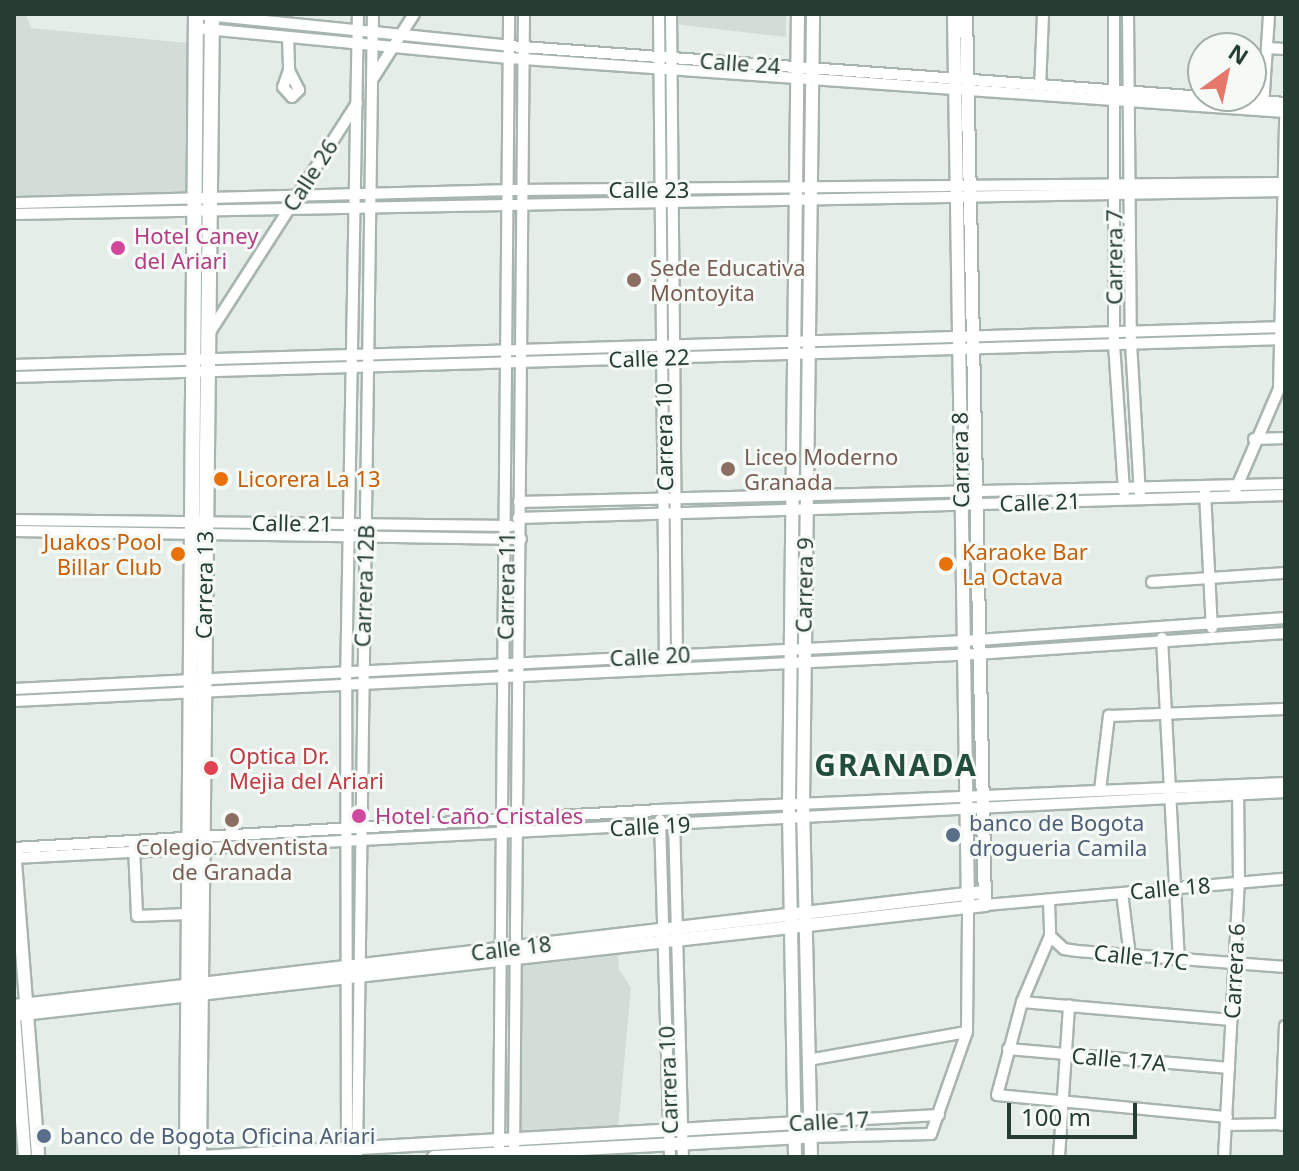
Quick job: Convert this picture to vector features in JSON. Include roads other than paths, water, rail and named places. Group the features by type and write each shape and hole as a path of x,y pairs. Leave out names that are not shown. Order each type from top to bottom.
{"main road":[{"name":"Carrera 13","path":"196,19 207,336 200,366"},
{"name":"Carrera 13","path":"187,1157 194,990 202,204 212,20"},
{"name":"Carrera 13","path":"195,843 188,914 201,1157"}],"street":[{"name":"Carrera 12B","path":"352,1153 354,828 346,685 358,14"},
{"name":"Carrera 12B","path":"354,828 363,684 373,14"},
{"name":"Calle 26","path":"207,336 414,14"},
{"name":"Carrera 11","path":"499,1150 508,502 509,14"},
{"name":"Carrera 11","path":"514,1150 523,502 524,14"},
{"name":"Carrera 10","path":"659,14 659,63 676,351 678,668"},
{"name":"Carrera 10","path":"665,668 663,352 671,14"},
{"name":"Carrera 9","path":"795,1157 789,921 796,819 799,510 793,348 798,14"},
{"name":"Carrera 9","path":"798,496 809,347 813,14"},
{"name":"Carrera 8","path":"954,14 971,342 967,498"},
{"name":"Carrera 8","path":"959,84 966,14"},
{"path":"1040,90 1043,14"},
{"name":"Carrera 7","path":"1114,14 1114,338 1124,494"},
{"name":"Carrera 7","path":"1128,14 1131,338 1140,494"},
{"path":"1269,14 1267,48 1285,49"},
{"name":"Calle 24","path":"196,19 524,47 659,63 672,70 797,73 1187,100"},
{"name":"Calle 24","path":"212,20 288,37 358,45 524,59 659,63 672,58 797,73"},
{"path":"288,37 289,70"},
{"path":"1235,491 1254,439 1282,389 1285,119"},
{"name":"Calle 23","path":"14,203 75,207 202,204 290,208 508,203 524,197 811,196 1114,187 1283,187"},
{"name":"Calle 23","path":"202,204 297,195 369,193 508,190 524,197"},
{"name":"Carrera 8","path":"964,191 957,343 967,498 970,647 973,803 968,900"},
{"name":"Calle 23","path":"14,214 75,207"},
{"path":"352,272 368,272"},
{"name":"Calle 22","path":"1131,338 1283,327"},
{"name":"Calle 22","path":"14,365 122,362 200,366 367,367 508,363 523,356 676,351 1114,338 1283,339"},
{"name":"Calle 22","path":"14,377 123,374 351,355 508,350 523,356"},
{"path":"122,362 123,374"},
{"path":"1254,439 1285,438"},
{"name":"Calle 21","path":"508,502 1140,494 1235,491 1285,484"},
{"name":"Calle 21","path":"1235,491 1285,495"},
{"path":"1205,492 1211,623 1216,638"},
{"name":"Calle 21","path":"14,531 522,522 799,510 967,498"},
{"name":"Calle 21","path":"14,520 366,537 521,539"},
{"path":"506,567 521,567"},
{"path":"1152,582 1285,573"},
{"name":"Calle 20","path":"970,647 1285,618"},
{"path":"1162,628 1179,961"},
{"name":"Calle 20","path":"14,701 347,672 504,663 665,655 797,655 1162,642 1285,633"},
{"name":"Calle 20","path":"14,689 346,685 678,668 797,655"},
{"path":"1097,790 1109,716 1285,709"},
{"name":"Calle 19","path":"195,843 288,832 659,810 796,804 1072,804 1095,802 1118,795 1238,789 1285,783"},
{"name":"Calle 19","path":"1238,789 1285,792"},
{"name":"Carrera 6","path":"1224,1157 1239,882 1238,789"},
{"name":"Calle 19","path":"14,848 290,844 796,819 1072,791 1097,790 1118,795"},
{"name":"Carrera 8","path":"973,803 984,899"},
{"name":"Carrera 10","path":"659,810 663,936 676,1130"},
{"name":"Carrera 10","path":"674,810 676,1150"},
{"name":"Carrera 9","path":"796,819 803,920 811,1157"},
{"path":"398,825 401,838"},
{"path":"288,832 290,844"},
{"path":"134,846 137,916 188,914"},
{"path":"14,848 25,1157"},
{"name":"Calle 19","path":"14,858 89,848"},
{"path":"661,873 676,874"},
{"name":"Calle 18","path":"19,1012 968,900 1049,901 1285,879"},
{"path":"1122,893 1130,956"},
{"path":"939,1115 967,1032 968,900"},
{"path":"1049,901 1050,936 1022,1002 995,1092 1000,1097 1283,1124 1285,1026"},
{"name":"Calle 17C","path":"1050,936 1064,949 1234,966 1285,967"},
{"path":"1022,1002 1231,1020"},
{"path":"1059,1157 1069,1005"},
{"path":"19,1012 38,1157"},
{"path":"808,1060 967,1032"},
{"name":"Calle 17A","path":"1008,1049 1229,1068"},
{"path":"502,1082 515,1082"},
{"name":"Calle 17","path":"201,1157 499,1150 514,1150 676,1150 794,1137 931,1134 939,1115 676,1130 514,1150"},
{"name":"Calle 17","path":"434,1157 499,1150"}],"place":[{"name":"Hotel Caney del Ariari","path":"118,248"},
{"name":"Sede Educativa Montoyita","path":"634,280"},
{"name":"Liceo Moderno Granada","path":"728,469"},
{"name":"Licorera La 13","path":"221,479"},
{"name":"Juakos Pool Billar Club","path":"178,554"},
{"name":"Karaoke Bar La Octava","path":"946,564"},
{"name":"Optica Dr. Mejia del Ariari","path":"211,768"},
{"name":"Hotel Caño Cristales","path":"359,816"},
{"name":"Colegio Adventista de Granada","path":"232,820"},
{"name":"banco de Bogota drogueria Camila","path":"953,835"},
{"name":"banco de Bogota Oficina Ariari","path":"44,1136"}],"district":[{"name":"GRANADA","path":"896,765"}]}
